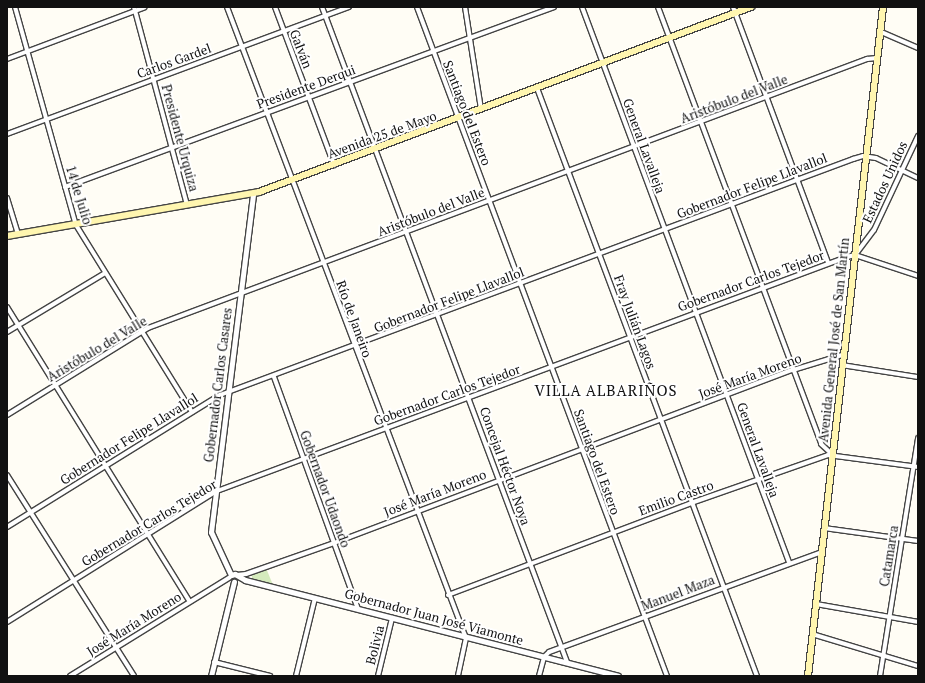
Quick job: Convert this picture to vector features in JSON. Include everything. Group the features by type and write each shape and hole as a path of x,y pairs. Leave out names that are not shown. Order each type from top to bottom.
{"main road":[{"name":"Avenida 25 de Mayo","path":"7,236 253,193 334,165 481,110 668,38 734,10 751,7"},
{"name":"Avenida General José de San Martín","path":"808,676 833,455 842,355 855,255 883,7"}],"street":[{"name":"14 de Julio","path":"15,7 76,225 192,412"},
{"path":"7,59 135,9 145,7"},
{"name":"Río de Janeiro","path":"227,7 416,511 466,638"},
{"name":"Galván","path":"274,7 334,165"},
{"name":"Concejal Héctor Noya","path":"322,7 374,150 469,397 530,564 568,662"},
{"name":"Carlos Gardel","path":"7,134 349,7"},
{"name":"Santiago del Estero","path":"417,7 667,676"},
{"path":"465,7 481,110"},
{"name":"Presidente Derqui","path":"65,187 554,7"},
{"name":"General Lavalleja","path":"582,7 789,562"},
{"path":"658,7 668,38 820,444 833,455"},
{"name":"Presidente Urquiza","path":"135,9 173,147 187,205"},
{"path":"734,10 828,263"},
{"path":"881,32 918,48"},
{"name":"Aristóbulo del Valle","path":"7,415 141,332 490,200 867,60 877,58"},
{"name":"Fray Julián Lagos","path":"537,88 757,676"},
{"name":"Estados Unidos","path":"855,255 872,234 918,136"},
{"path":"866,156 918,178"},
{"name":"Gobernador Felipe Llavallol","path":"7,527 192,412 227,393 354,347 853,158 866,156"},
{"name":"Gobernador Carlos Casares","path":"230,576 212,537 227,393 253,193"},
{"path":"7,198 18,234"},
{"path":"855,255 918,276"},
{"name":"Gobernador Carlos Tejedor","path":"7,622 217,490 385,429 828,263 855,255"},
{"path":"7,332 105,273"},
{"path":"7,307 189,600"},
{"name":"José María Moreno","path":"236,579 660,419 793,370 842,355"},
{"path":"842,365 918,377"},
{"name":"Gobernador Udaondo","path":"274,377 302,459 358,609"},
{"name":"Catamarca","path":"880,676 901,539 916,466 918,438"},
{"name":"Emilio Castro","path":"448,594 758,478 833,455 916,466"},
{"path":"7,475 134,676"},
{"path":"824,528 918,541"},
{"name":"Manuel Maza","path":"544,657 562,648 644,616 789,562 822,552"},
{"path":"211,676 236,579 230,576"},
{"name":"José María Moreno","path":"70,676 189,600 230,576"},
{"name":"Gobernador Juan José Viamonte","path":"236,579 245,580 466,638 568,662 618,676"},
{"path":"296,676 315,598"},
{"path":"816,604 918,622"},
{"name":"Bolivia","path":"378,676 392,618"},
{"path":"812,634 918,666"},
{"path":"458,676 466,638"},
{"path":"539,676 544,657"},
{"path":"214,662 270,676"}],"green space":[{"path":"266,568 273,585 252,579 252,574"}],"district":[{"name":"VILLA ALBARIÑOS","path":"606,391"}]}
